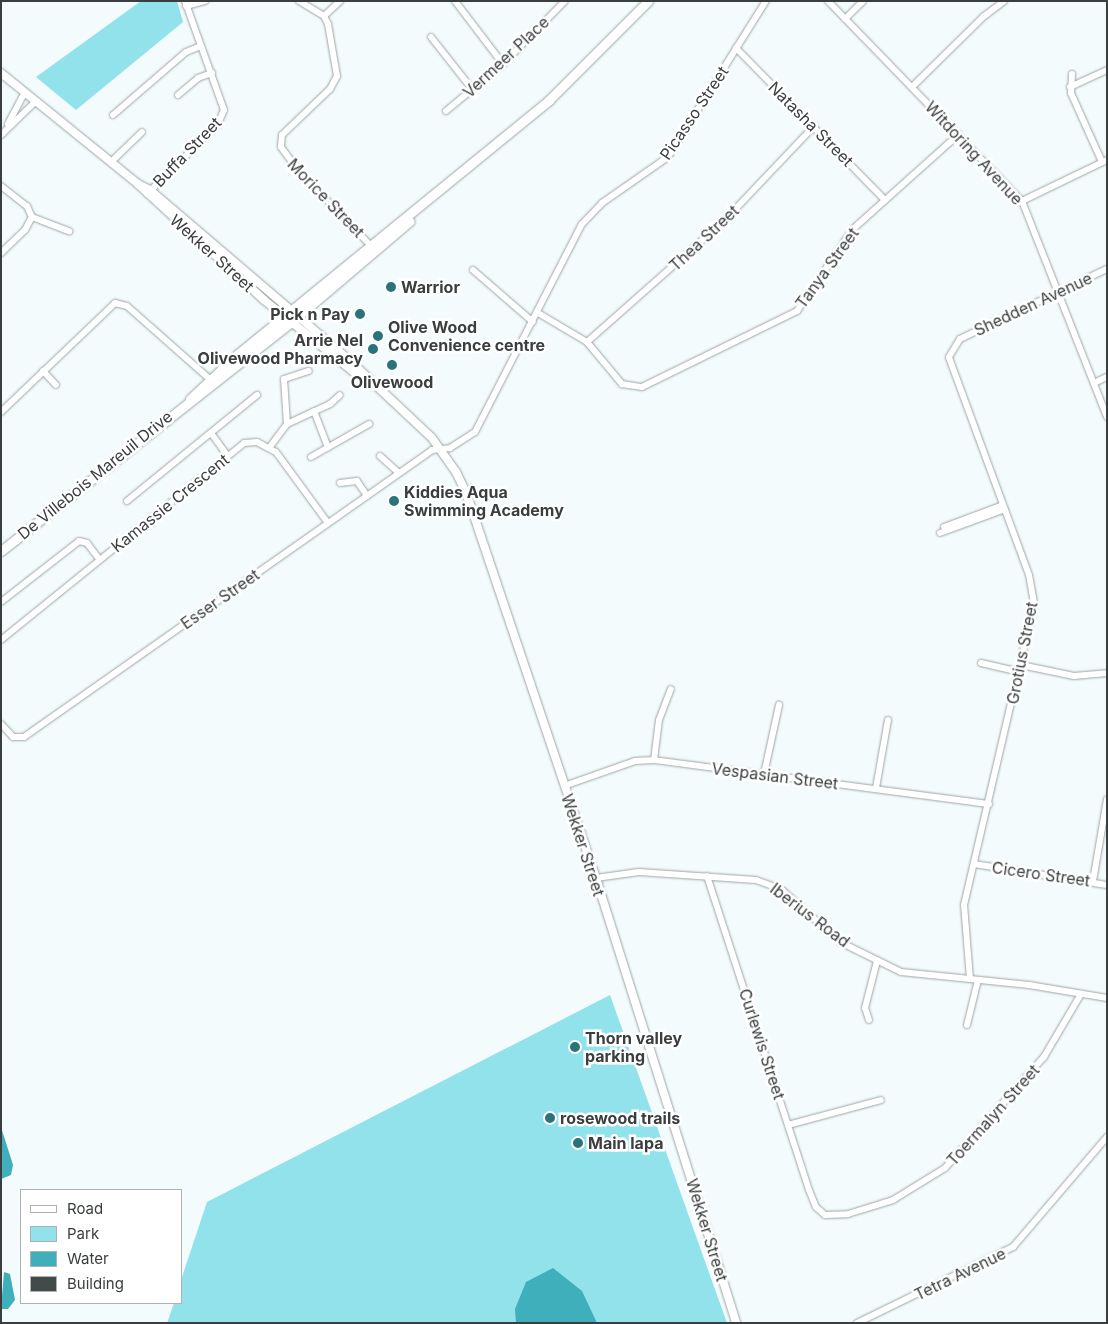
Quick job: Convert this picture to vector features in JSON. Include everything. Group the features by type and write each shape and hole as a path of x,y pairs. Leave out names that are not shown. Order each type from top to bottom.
{"main road":[{"name":"De Villebois Mareuil Drive","path":"1,551 290,317 549,100 648,1"}],"street":[{"path":"186,4 205,1"},
{"path":"300,1 324,16 340,1"},
{"path":"455,1 503,64"},
{"name":"Vermeer Place","path":"446,111 503,64 565,1"},
{"name":"Picasso Street","path":"442,450 466,439 480,427 586,218 668,157 766,1"},
{"name":"Witdoring Avenue","path":"828,1 1022,200 1107,417"},
{"path":"845,19 863,1"},
{"path":"912,87 983,17 1004,1"},
{"name":"Buffa Street","path":"148,193 220,120 225,103 186,4"},
{"name":"Morice Street","path":"324,16 337,76 330,89 282,135 281,147 296,168 373,248"},
{"path":"431,37 472,89"},
{"path":"112,115 186,52 201,46"},
{"name":"Natasha Street","path":"736,48 886,200"},
{"path":"1070,87 1107,70"},
{"name":"Wekker Street","path":"1,72 138,184 290,317 350,373 383,393 442,450 467,495 596,878 736,1323"},
{"path":"178,95 200,77 212,74"},
{"path":"1022,200 1104,161 1070,87 1072,74"},
{"path":"2,134 25,92"},
{"path":"2,134 36,101"},
{"name":"Thea Street","path":"587,342 724,221 814,126"},
{"path":"111,162 142,132"},
{"name":"Tanya Street","path":"587,342 622,384 635,388 647,384 797,311 837,249 886,200 959,134"},
{"path":"1,186 27,206 32,217 69,231"},
{"path":"1,253 25,230 32,217"},
{"name":"Shedden Avenue","path":"960,339 1107,269"},
{"path":"473,270 533,322"},
{"path":"1,412 110,305 121,303 212,380"},
{"path":"538,313 587,342"},
{"name":"Grotius Street","path":"960,339 951,349 951,365 1004,507 1033,592 1033,613 964,911 970,979"},
{"path":"43,371 56,385"},
{"path":"287,424 284,379 309,371"},
{"path":"1094,383 1107,377"},
{"path":"127,501 257,395"},
{"path":"328,523 282,458 269,448 287,424 314,411 340,395"},
{"path":"314,411 328,447"},
{"path":"311,457 369,424"},
{"path":"211,434 228,456"},
{"name":"Kamassie Crescent","path":"1,640 228,456 249,442 269,448"},
{"name":"Esser Street","path":"1,724 12,737 24,737 432,450 442,450"},
{"path":"380,456 399,473"},
{"path":"340,483 356,481 366,496"},
{"path":"942,530 1004,507"},
{"path":"1,602 79,541 87,543 100,560"},
{"path":"980,663 1074,676 1107,673"},
{"path":"654,760 659,720 671,689"},
{"path":"764,774 779,705"},
{"path":"876,788 888,720"},
{"name":"Vespasian Street","path":"564,786 635,761 654,760 989,804"},
{"path":"1093,881 1107,799"},
{"name":"Cicero Street","path":"974,864 1093,881 1107,885"},
{"name":"Iberius Road","path":"596,878 640,872 707,876 771,883 840,942 877,962 912,974 970,979 1107,998"},
{"name":"Curlewis Street","path":"707,876 788,1125 820,1211"},
{"path":"869,1020 864,1008 877,962"},
{"path":"967,1025 978,980"},
{"name":"Toermalyn Street","path":"820,1211 830,1216 848,1214 893,1200 945,1168 1044,1058 1081,994"},
{"path":"788,1125 881,1100"},
{"name":"Tetra Avenue","path":"857,1323 1013,1247 1107,1137"}],"green space":[{"path":"141,1 177,1 183,22 76,110 36,77"},
{"path":"610,995 727,1323 167,1323 174,1304 182,1304 182,1277 207,1202"}],"water":[{"path":"1,1127 13,1165 11,1175 1,1179"},
{"path":"553,1268 582,1291 597,1323 516,1323 515,1309 526,1282"},
{"path":"4,1272 10,1274 15,1300 8,1309 1,1309"}],"building":[{"name":"Main lapa","path":"580,1137 583,1138 583,1148 576,1149 573,1148 572,1141 573,1138"}],"place":[{"name":"Warrior","path":"391,287"},
{"name":"Pick n Pay","path":"360,314"},
{"name":"Olive Wood Convenience centre","path":"378,336"},
{"name":"Arrie Nel Olivewood Pharmacy","path":"373,349"},
{"name":"Olivewood","path":"392,365"},
{"name":"Kiddies Aqua Swimming Academy","path":"394,501"},
{"name":"Thorn valley parking","path":"575,1047"},
{"name":"rosewood trails","path":"550,1118"},
{"name":"Main lapa","path":"578,1143"}]}
